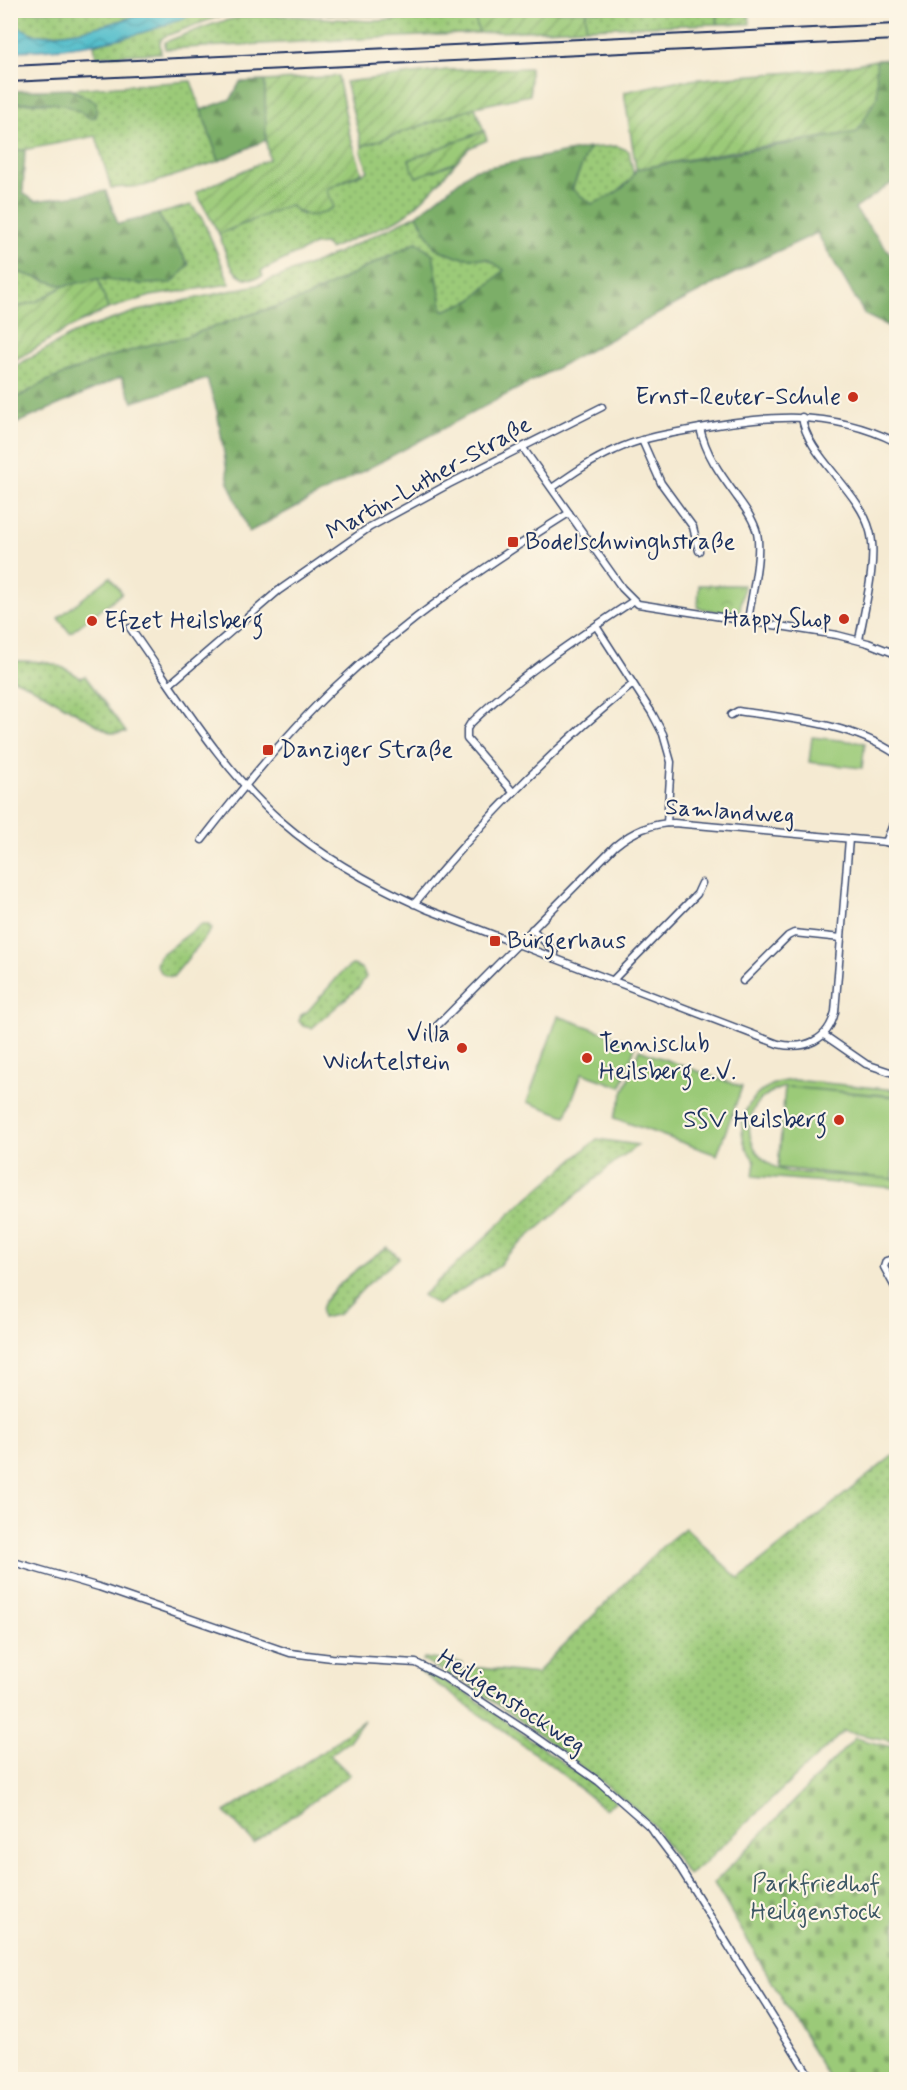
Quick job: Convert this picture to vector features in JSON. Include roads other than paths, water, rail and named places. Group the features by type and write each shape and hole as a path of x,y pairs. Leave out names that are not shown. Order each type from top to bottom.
{"street":[{"name":"Martin-Luther-Straße","path":"170,684 260,605 345,544 420,499 602,407"},
{"path":"552,488 598,458 642,440 763,418 802,417 845,423 897,441"},
{"path":"802,417 806,434 861,510 871,532 872,559 859,640"},
{"path":"700,428 711,460 746,510 757,534 758,551 748,621"},
{"path":"642,440 661,483 693,527 699,551"},
{"path":"523,448 633,601 646,606 808,629 859,640 897,654"},
{"path":"202,840 255,773 319,703 385,643 473,574 569,513"},
{"path":"513,792 470,744 467,739 467,729 480,714 513,685 633,601"},
{"path":"596,626 658,723 670,756 671,778 667,823"},
{"path":"130,628 245,785 281,821 314,847 370,882 414,903 778,1044 799,1047 811,1044 824,1035 835,1012 849,839"},
{"path":"414,903 464,844 513,792 586,722 633,684"},
{"path":"731,715 738,711 812,722 859,735 897,754"},
{"path":"886,842 897,817"},
{"name":"Samlandweg","path":"429,1034 615,846 641,829 667,823 886,842 897,846"},
{"path":"612,981 698,894 702,883"},
{"path":"532,929 553,950 554,958"},
{"path":"743,981 788,936 794,933 841,938"},
{"path":"824,1035 874,1069 897,1074"},
{"path":"897,1259 886,1261 884,1267 897,1289"},
{"name":"Heiligenstockweg","path":"10,1561 99,1587 290,1653 332,1659 416,1663 444,1677 597,1781 649,1826 677,1863 812,2079"}],"water":[{"path":"150,11 199,11 131,36 59,48 11,51 11,28 20,28 37,35 68,33 110,24"}],"railway":[{"path":"10,66 896,24"},
{"path":"10,82 896,40"}],"place":[{"name":"Ernst-Reuter-Schule","path":"853,397"},
{"name":"Bodelschwinghstraße","path":"513,542"},
{"name":"Happy Shop","path":"844,619"},
{"name":"Efzet Heilsberg","path":"92,621"},
{"name":"Danziger Straße","path":"268,750"},
{"name":"Bürgerhaus","path":"495,941"},
{"name":"Villa Wichtelstein","path":"462,1048"},
{"name":"Tennisclub Heilsberg e.V.","path":"587,1058"},
{"name":"SSV Heilsberg","path":"839,1120"}],"park label":[{"name":"Parkfriedhof Heiligenstock","path":"816,1898"}]}
